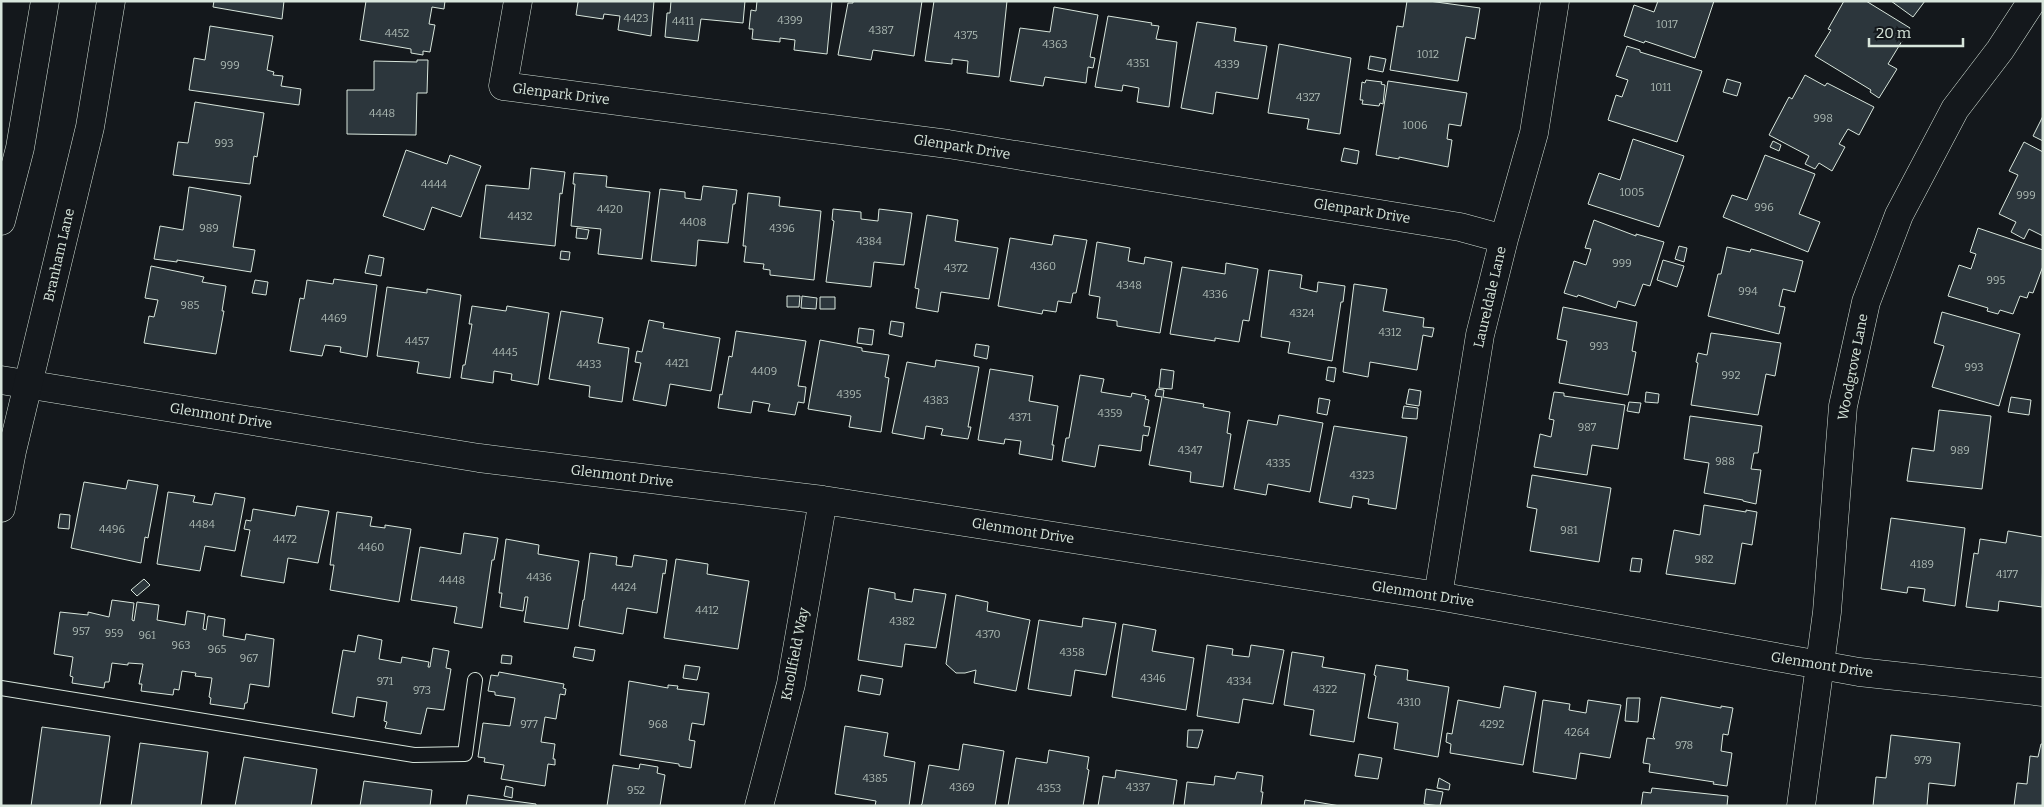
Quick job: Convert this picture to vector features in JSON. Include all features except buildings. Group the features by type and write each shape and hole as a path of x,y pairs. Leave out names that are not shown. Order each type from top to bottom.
{"street":[{"path":"1,221 20,148 45,1"},
{"name":"Branham Lane","path":"1,508 12,451 90,127 111,1"},
{"name":"Glenpark Drive","path":"518,1 503,86 948,144 1460,227 1504,239"},
{"name":"Laureldale Lane","path":"1438,596 1480,335 1504,239 1534,133 1555,1"},
{"name":"Woodgrove Lane","path":"1801,806 1827,612 1843,406 1866,302 1900,215 1955,109 2000,50 2032,1"},
{"name":"Glenmont Drive","path":"1,380 479,458 823,500 1438,596 1819,666 2043,692"},
{"name":"Knollfield Way","path":"759,806 791,684 823,500"}],"lane":[{"path":"1,688 422,755 465,754 475,680"}]}
